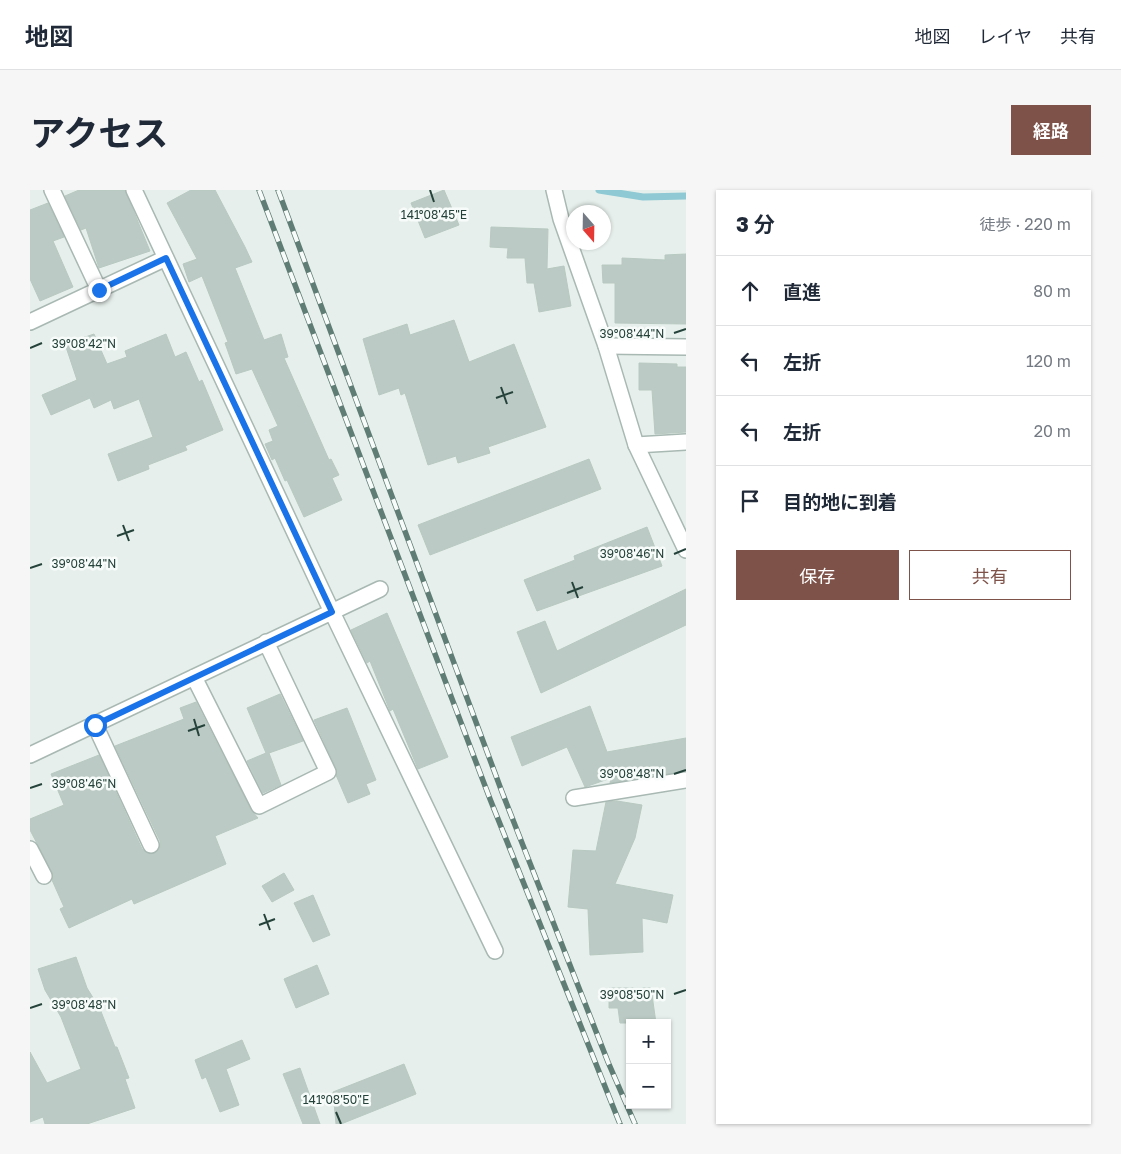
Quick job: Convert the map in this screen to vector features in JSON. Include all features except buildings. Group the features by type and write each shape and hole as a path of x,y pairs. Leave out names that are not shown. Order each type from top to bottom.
{"street":[{"path":"52,190 99,290"},
{"path":"134,190 332,612 495,951"},
{"path":"554,190 558,208 606,346 636,445 686,550"},
{"path":"30,322 166,258"},
{"path":"606,346 686,347"},
{"path":"636,445 686,442"},
{"path":"30,755 380,589"},
{"path":"194,677 259,806 328,772 266,642"},
{"path":"95,725 151,845"},
{"path":"574,798 686,780"},
{"path":"30,849 44,876"}],"waterway":[{"path":"599,190 643,197 686,196"}],"railway":[{"path":"259,190 490,799 620,1124"},
{"path":"278,190 502,792 608,1062 635,1124"}],"route":[{"path":"95,725 332,612 166,258 99,290"}]}
